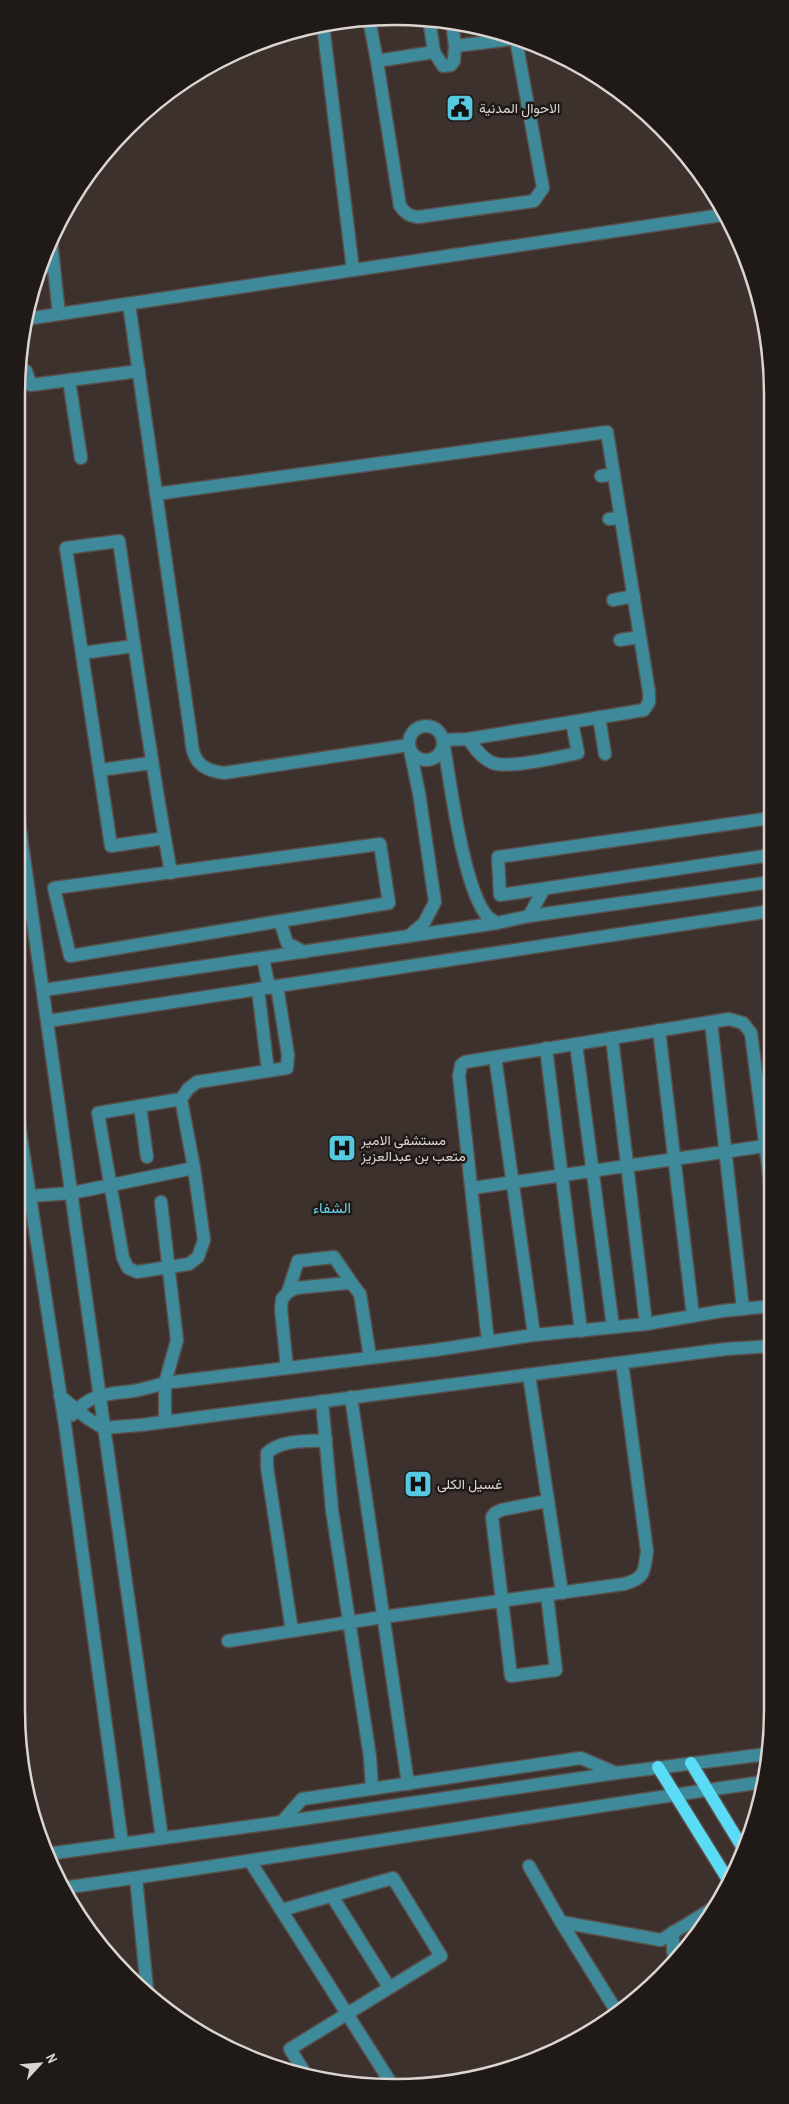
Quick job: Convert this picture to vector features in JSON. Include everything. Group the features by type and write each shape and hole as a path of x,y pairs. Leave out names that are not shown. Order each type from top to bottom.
{"main road":[{"path":"691,1763 739,1842"},
{"path":"658,1767 725,1875"}],"street":[{"path":"370,26 400,206 408,215 418,217 534,201 543,188 516,46"},
{"path":"430,27 434,52 443,66 451,65 454,61 453,30"},
{"path":"324,32 353,270"},
{"path":"455,46 499,41"},
{"path":"376,61 434,52"},
{"path":"33,318 717,216"},
{"path":"53,254 59,314"},
{"path":"48,267 54,266"},
{"path":"129,304 192,753 201,766 213,772 224,773 409,745"},
{"path":"26,371 31,385 139,371"},
{"path":"69,380 81,458"},
{"path":"156,494 607,432 614,474 615,518 634,596 650,692 649,702 644,710 468,739 444,740"},
{"path":"601,476 614,474"},
{"path":"165,838 111,846 66,548 119,541 152,763 165,838 171,873"},
{"path":"613,600 634,596"},
{"path":"620,640 640,637"},
{"path":"82,653 134,646"},
{"path":"599,717 604,754"},
{"path":"468,739 481,755 493,764 532,762 578,753 572,722"},
{"path":"409,936 424,923 436,902 419,793 409,745 409,739 415,730 425,726 437,729 444,740 465,861 478,901 488,916 497,923"},
{"path":"409,745 417,758 427,760 433,759 442,751 444,740"},
{"path":"100,770 152,763"},
{"path":"764,819 498,857 500,895 764,856"},
{"path":"380,844 389,903 70,956 54,888 171,873 380,844"},
{"path":"25,862 162,1838"},
{"path":"44,990 497,923 529,916 764,883"},
{"path":"529,916 544,889"},
{"path":"48,1021 764,912"},
{"path":"280,921 286,943 304,952"},
{"path":"181,1099 194,1168 204,1240 198,1256 189,1264 137,1272 128,1268 124,1258 98,1113 181,1099 188,1089 197,1082 287,1068 288,1064 268,988 263,958"},
{"path":"268,988 268,1070"},
{"path":"488,1342 460,1070 461,1064 729,1018 743,1023 751,1033 764,1138"},
{"path":"711,1022 743,1309"},
{"path":"659,1030 693,1316"},
{"path":"612,1038 646,1324"},
{"path":"576,1044 613,1327"},
{"path":"546,1048 581,1330"},
{"path":"495,1057 534,1335"},
{"path":"140,1106 147,1157"},
{"path":"473,1188 764,1146"},
{"path":"25,1164 65,1425 122,1843"},
{"path":"30,1196 72,1192 194,1168"},
{"path":"161,1202 177,1340 165,1383 165,1422"},
{"path":"287,1368 282,1299 288,1292 298,1261 334,1257 360,1294 370,1357"},
{"path":"288,1292 296,1288 346,1283 353,1285"},
{"path":"65,1425 77,1410 100,1394 136,1390 165,1383 534,1335 646,1324 764,1307"},
{"path":"60,1396 104,1428 165,1422 622,1364 726,1349 764,1347"},
{"path":"228,1641 383,1617 624,1584 638,1580 644,1572 647,1551 622,1364"},
{"path":"528,1375 562,1593"},
{"path":"351,1397 408,1784"},
{"path":"322,1402 332,1510 370,1757 372,1789"},
{"path":"292,1631 267,1466 267,1452 283,1444 326,1440"},
{"path":"547,1501 501,1510 492,1517 511,1676 556,1670 547,1595"},
{"path":"54,1853 658,1767 761,1755"},
{"path":"282,1822 302,1799 581,1758 616,1773"},
{"path":"71,1887 757,1783"},
{"path":"250,1861 388,2079"},
{"path":"529,1866 614,2007"},
{"path":"136,1878 146,1983"},
{"path":"282,1910 393,1878 441,1956 290,2049 301,2067"},
{"path":"332,1896 390,1988"},
{"path":"561,1922 661,1940 702,1915"},
{"path":"673,1952 674,1932"}],"place":[{"name":"الاحوال المدنية","path":"460,108"},
{"name":"مستشفى الامير متعب بن عبدالعزيز","path":"342,1148"},
{"name":"غسيل الكلى","path":"418,1484"}],"district":[{"name":"الشفاء","path":"332,1207"}]}
